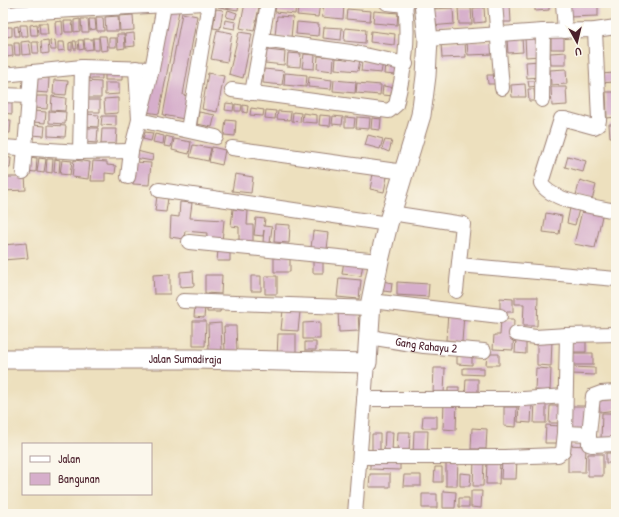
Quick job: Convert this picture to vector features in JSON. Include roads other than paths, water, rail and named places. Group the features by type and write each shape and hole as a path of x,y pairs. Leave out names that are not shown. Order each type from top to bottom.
{"street":[{"path":"3,15 204,3"},
{"path":"188,130 209,3"},
{"path":"252,93 268,3"},
{"path":"387,3 412,4"},
{"path":"495,3 502,88"},
{"path":"563,3 565,31"},
{"path":"356,514 371,304 378,261 389,218 421,115 426,76 428,39 412,4"},
{"path":"232,90 389,111 396,105 406,64 407,37 412,4"},
{"path":"128,177 131,151 152,69 164,6"},
{"path":"428,39 543,31 594,30 616,27"},
{"path":"594,30 599,120 598,125 594,126 562,119 541,183 544,189 550,194 586,205 616,211"},
{"path":"542,100 543,31"},
{"path":"262,40 351,52 406,64"},
{"path":"3,75 31,74 82,67 152,69"},
{"path":"80,152 82,67"},
{"path":"136,68 139,120"},
{"path":"23,172 28,96 31,74"},
{"path":"3,95 28,96"},
{"path":"139,120 216,137"},
{"path":"3,147 80,152 131,151"},
{"path":"232,148 404,172"},
{"path":"159,190 389,218 463,224 456,291"},
{"path":"189,242 378,261"},
{"path":"459,265 616,279"},
{"path":"183,301 371,304 500,316"},
{"path":"516,334 535,336 616,334"},
{"path":"360,457 505,457 558,455 563,451 565,433 567,335"},
{"name":"Gang Rahayu 2","path":"369,337 424,346 484,351"},
{"name":"Jalan Sumadiraja","path":"3,358 188,359 367,363"},
{"path":"616,392 601,393 593,396 589,434 590,445 616,444"},
{"path":"364,399 524,399 565,396"},
{"path":"565,433 589,434"}]}
